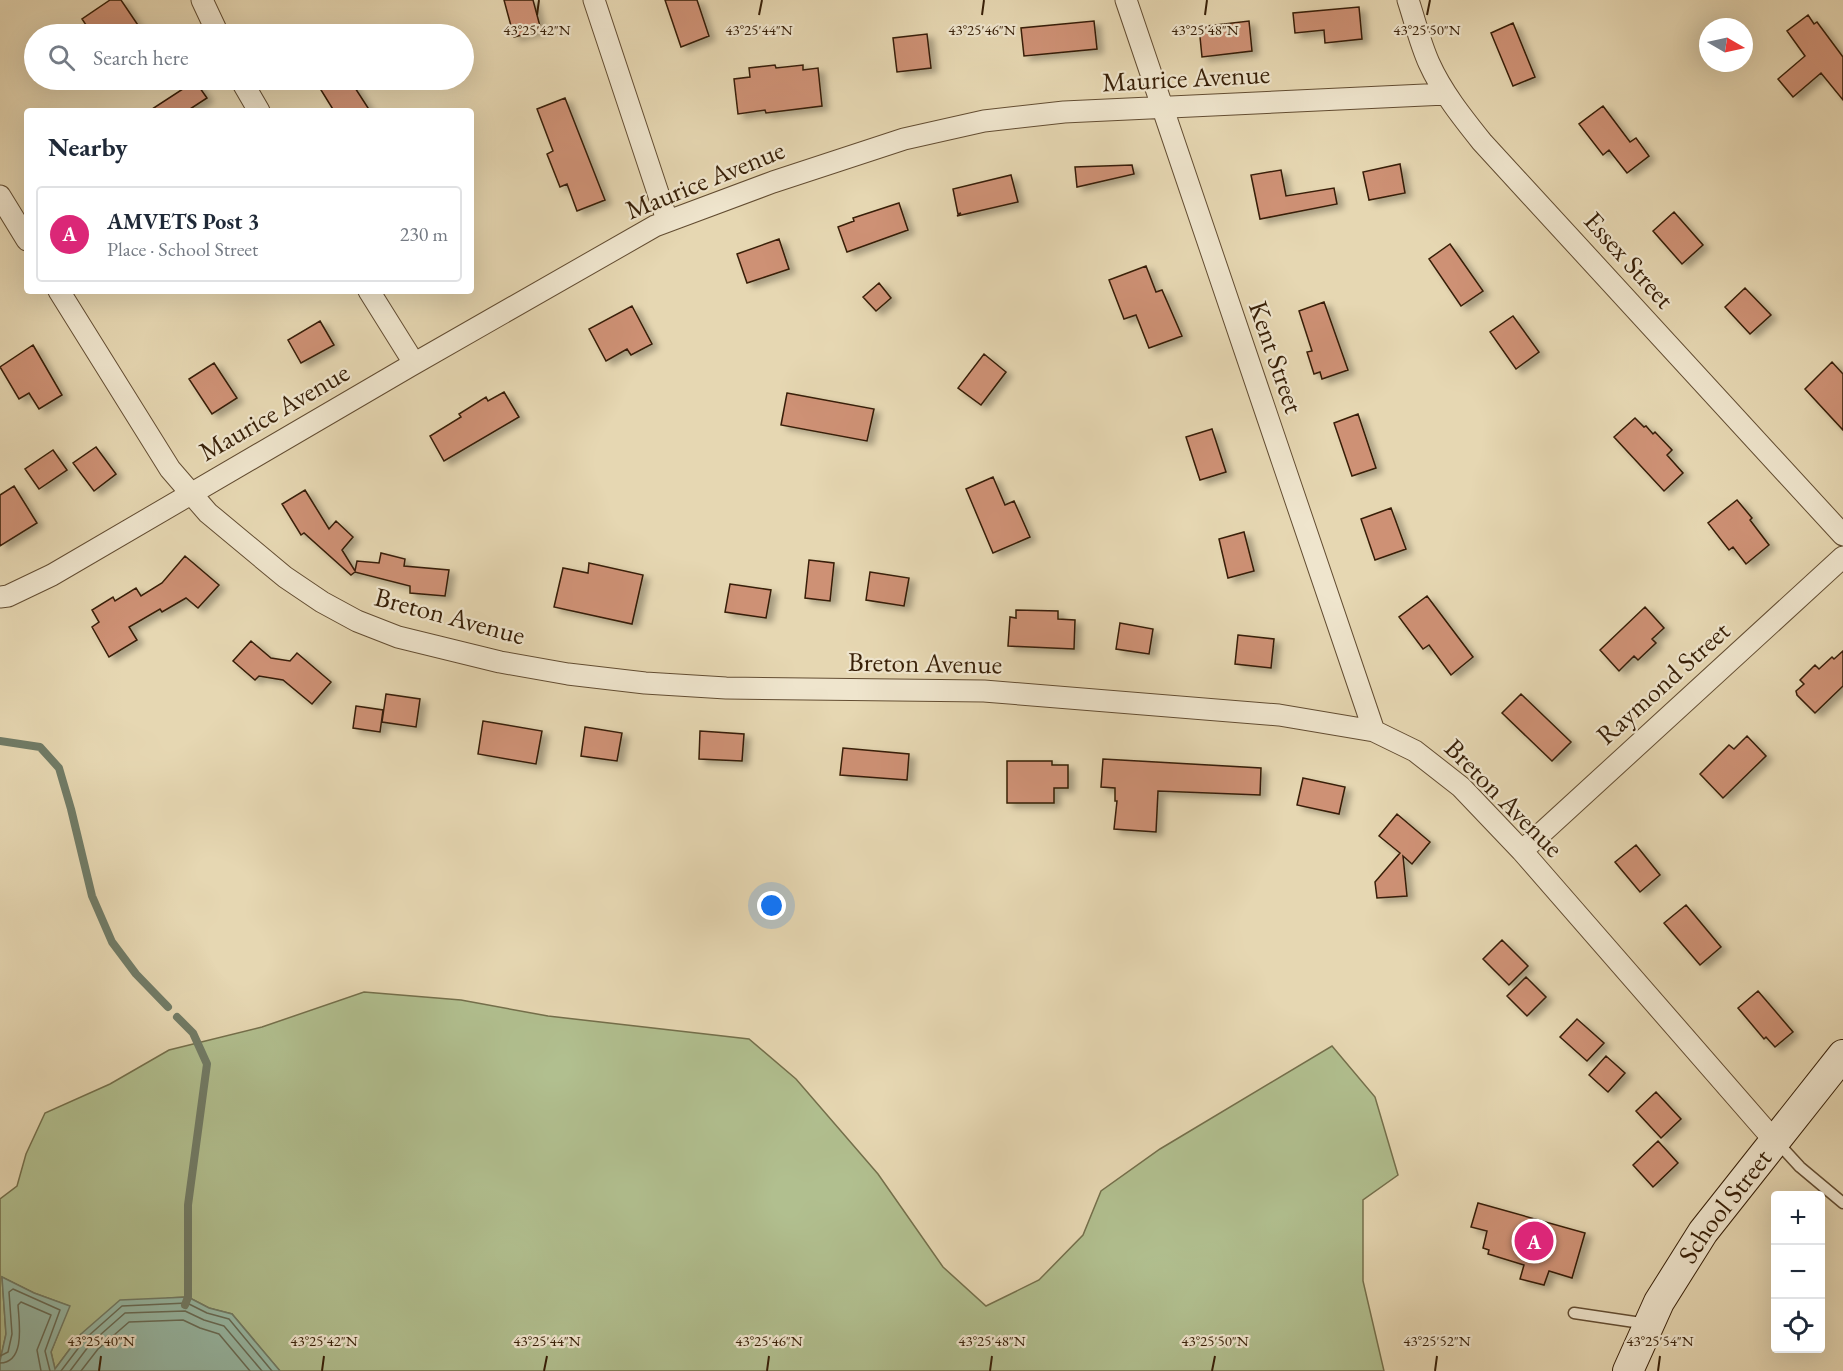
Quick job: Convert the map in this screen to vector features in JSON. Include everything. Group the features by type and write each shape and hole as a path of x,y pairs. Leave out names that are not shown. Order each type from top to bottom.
{"street":[{"path":"202,0 213,24"},
{"path":"594,0 668,220"},
{"name":"Kent Street","path":"1126,0 1374,731"},
{"name":"Essex Street","path":"1408,0 1428,62 1446,94 1482,142 1843,535"},
{"path":"247,90 257,108"},
{"name":"Maurice Avenue","path":"0,597 8,596 52,575 414,363 668,220 772,182 916,137 992,120 1065,112 1446,94"},
{"path":"0,196 24,235"},
{"name":"Breton Avenue","path":"61,294 170,469 208,513 285,577 357,621 398,637 500,662 568,674 645,683 726,688 984,691 1279,715 1374,731 1415,751 1461,787 1522,851 1774,1140"},
{"path":"371,294 414,363"},
{"name":"Raymond Street","path":"1522,851 1843,557"},
{"name":"School Street","path":"1628,1371 1659,1302 1704,1232 1843,1055"}],"lane":[{"path":"1774,1140 1800,1167 1843,1203"},
{"path":"1574,1313 1649,1324"}],"shaded area":[{"path":"364,992 461,1000 548,1016 749,1039 796,1079 878,1174 943,1267 986,1306 1039,1280 1083,1235 1101,1191 1160,1149 1332,1046 1375,1097 1398,1175 1363,1200 1363,1281 1384,1371 280,1371 232,1314 209,1308 188,1297 168,1298 81,1334 55,1369 51,1352 69,1306 34,1293 2,1277 6,1334 0,1361 0,1199 17,1186 26,1154 45,1113 110,1084 169,1050 262,1027"}],"water":[{"path":"2,1277 34,1293 70,1306 51,1352 55,1369 81,1334 120,1300 188,1297 209,1308 232,1314 280,1371 0,1371 6,1334"}],"building":[{"path":"110,0 121,0 137,24 85,24 82,19"},
{"path":"504,0 533,0 541,30 514,37"},
{"path":"665,0 697,0 709,36 681,47"},
{"path":"1359,7 1362,39 1325,43 1324,30 1295,33 1293,13"},
{"path":"1808,15 1814,24 1817,22 1843,57 1843,100 1821,73 1793,97 1778,79 1805,56 1787,31"},
{"path":"1094,21 1097,49 1024,56 1021,28"},
{"path":"1249,21 1252,51 1202,57 1199,27"},
{"path":"1513,23 1535,77 1513,86 1491,33"},
{"path":"927,34 931,68 897,72 893,38"},
{"path":"775,65 776,68 803,65 803,70 818,68 822,106 738,114 734,79 750,77 749,68"},
{"path":"181,90 201,90 207,98 192,108 154,108"},
{"path":"321,90 356,90 368,108 332,108"},
{"path":"565,98 605,200 577,211 567,184 560,187 547,154 553,151 537,109"},
{"path":"1603,106 1630,142 1636,138 1649,156 1627,173 1609,150 1603,155 1579,124"},
{"path":"1400,164 1405,193 1369,200 1363,172"},
{"path":"1132,165 1134,174 1077,187 1075,167"},
{"path":"1281,170 1286,196 1334,188 1337,204 1260,219 1251,175"},
{"path":"1011,175 1018,202 957,216 961,213 958,214 953,189"},
{"path":"899,203 908,230 847,252 838,227 854,221 853,218"},
{"path":"1674,212 1703,245 1682,264 1653,231"},
{"path":"779,239 789,269 747,283 737,254"},
{"path":"1450,244 1483,291 1461,306 1429,259"},
{"path":"1146,266 1156,292 1162,290 1182,336 1149,348 1136,315 1124,319 1109,280"},
{"path":"879,283 891,298 876,311 863,297"},
{"path":"1745,288 1771,315 1750,334 1725,307"},
{"path":"1324,302 1348,370 1322,379 1320,372 1314,374 1307,352 1312,351 1299,311"},
{"path":"632,306 652,344 631,355 627,349 606,361 589,329"},
{"path":"1513,316 1539,352 1516,369 1490,332"},
{"path":"320,321 334,345 301,363 288,340"},
{"path":"33,345 62,395 39,409 29,393 19,399 0,367"},
{"path":"984,354 1006,372 981,405 958,388"},
{"path":"1832,362 1843,374 1843,430 1805,389"},
{"path":"214,363 237,398 212,414 189,379"},
{"path":"504,392 519,417 444,461 430,436 461,417 459,414 486,397 488,401"},
{"path":"787,393 874,409 867,441 781,425"},
{"path":"1358,414 1376,468 1352,476 1334,423"},
{"path":"1635,418 1653,434 1655,432 1672,450 1667,455 1683,473 1664,491 1614,437"},
{"path":"1212,429 1226,472 1200,480 1186,437"},
{"path":"96,447 116,474 94,491 73,463"},
{"path":"53,450 67,470 39,489 25,469"},
{"path":"993,477 1005,505 1014,501 1030,537 993,553 966,489"},
{"path":"14,486 37,523 0,546 0,495"},
{"path":"305,490 329,529 336,521 353,537 342,550 355,571 357,561 379,563 381,553 405,559 404,566 449,570 445,596 410,593 410,586 355,572 351,575 304,533 301,535 282,504"},
{"path":"1737,500 1769,545 1746,564 1733,547 1729,550 1708,523"},
{"path":"1391,508 1406,549 1375,560 1361,519"},
{"path":"1244,532 1254,571 1228,578 1219,539"},
{"path":"185,556 219,585 198,608 186,598 162,612 160,609 129,627 137,640 109,657 92,627 99,622 92,610 113,597 115,601 136,588 141,596 162,583"},
{"path":"809,560 834,563 830,601 805,598"},
{"path":"589,563 643,575 632,624 554,607 563,568 588,573"},
{"path":"870,572 909,578 904,606 866,600"},
{"path":"730,584 771,590 766,618 725,612"},
{"path":"1427,596 1473,657 1451,675 1429,645 1423,649 1399,617"},
{"path":"1645,607 1664,628 1652,639 1656,643 1638,660 1634,656 1619,671 1600,650"},
{"path":"1016,610 1058,611 1058,619 1075,620 1074,649 1008,646 1010,617 1016,618"},
{"path":"1120,623 1153,629 1149,654 1116,649"},
{"path":"1238,635 1274,639 1271,668 1235,664"},
{"path":"251,641 271,658 290,661 297,653 331,682 312,704 283,680 259,676 255,680 233,661"},
{"path":"1843,651 1843,686 1815,713 1797,695 1796,691 1804,684 1800,680 1815,665 1819,669"},
{"path":"386,694 420,699 416,727 382,722"},
{"path":"1521,694 1571,742 1552,761 1502,713"},
{"path":"356,706 383,710 380,732 353,728"},
{"path":"483,721 542,731 536,764 478,754"},
{"path":"585,727 622,733 617,761 581,756"},
{"path":"700,731 744,734 742,761 699,759"},
{"path":"1747,736 1766,756 1723,798 1700,774 1729,745 1734,749"},
{"path":"843,748 909,754 907,780 840,775"},
{"path":"1103,759 1261,768 1260,795 1158,791 1156,832 1114,829 1117,801 1115,801 1115,788 1101,787"},
{"path":"1007,761 1052,761 1052,765 1068,765 1068,788 1054,788 1054,803 1007,803"},
{"path":"1303,778 1345,787 1339,814 1297,805"},
{"path":"1397,814 1430,842 1412,864 1403,856 1407,896 1377,898 1375,882 1400,853 1379,836"},
{"path":"1636,845 1660,875 1640,892 1615,862"},
{"path":"1686,905 1721,947 1700,965 1664,923"},
{"path":"1502,940 1528,966 1509,985 1483,959"},
{"path":"1526,977 1546,997 1527,1016 1507,996"},
{"path":"1758,991 1793,1032 1775,1047 1766,1037 1764,1039 1738,1008"},
{"path":"1577,1019 1604,1043 1587,1061 1560,1037"},
{"path":"1606,1056 1625,1073 1608,1092 1589,1075"},
{"path":"1656,1092 1681,1119 1661,1138 1636,1111"},
{"path":"1658,1141 1678,1163 1653,1187 1633,1165"},
{"path":"1478,1203 1585,1233 1572,1278 1549,1271 1544,1285 1520,1279 1524,1265 1488,1254 1489,1250 1483,1248 1487,1231 1471,1227"}],"waterway":[{"path":"0,741 40,747 59,768 92,896 112,942 136,974 168,1007"},
{"path":"177,1017 193,1033 207,1064 188,1205 188,1297 185,1305"}],"place":[{"name":"AMVETS Post 3","path":"1534,1241"}]}
